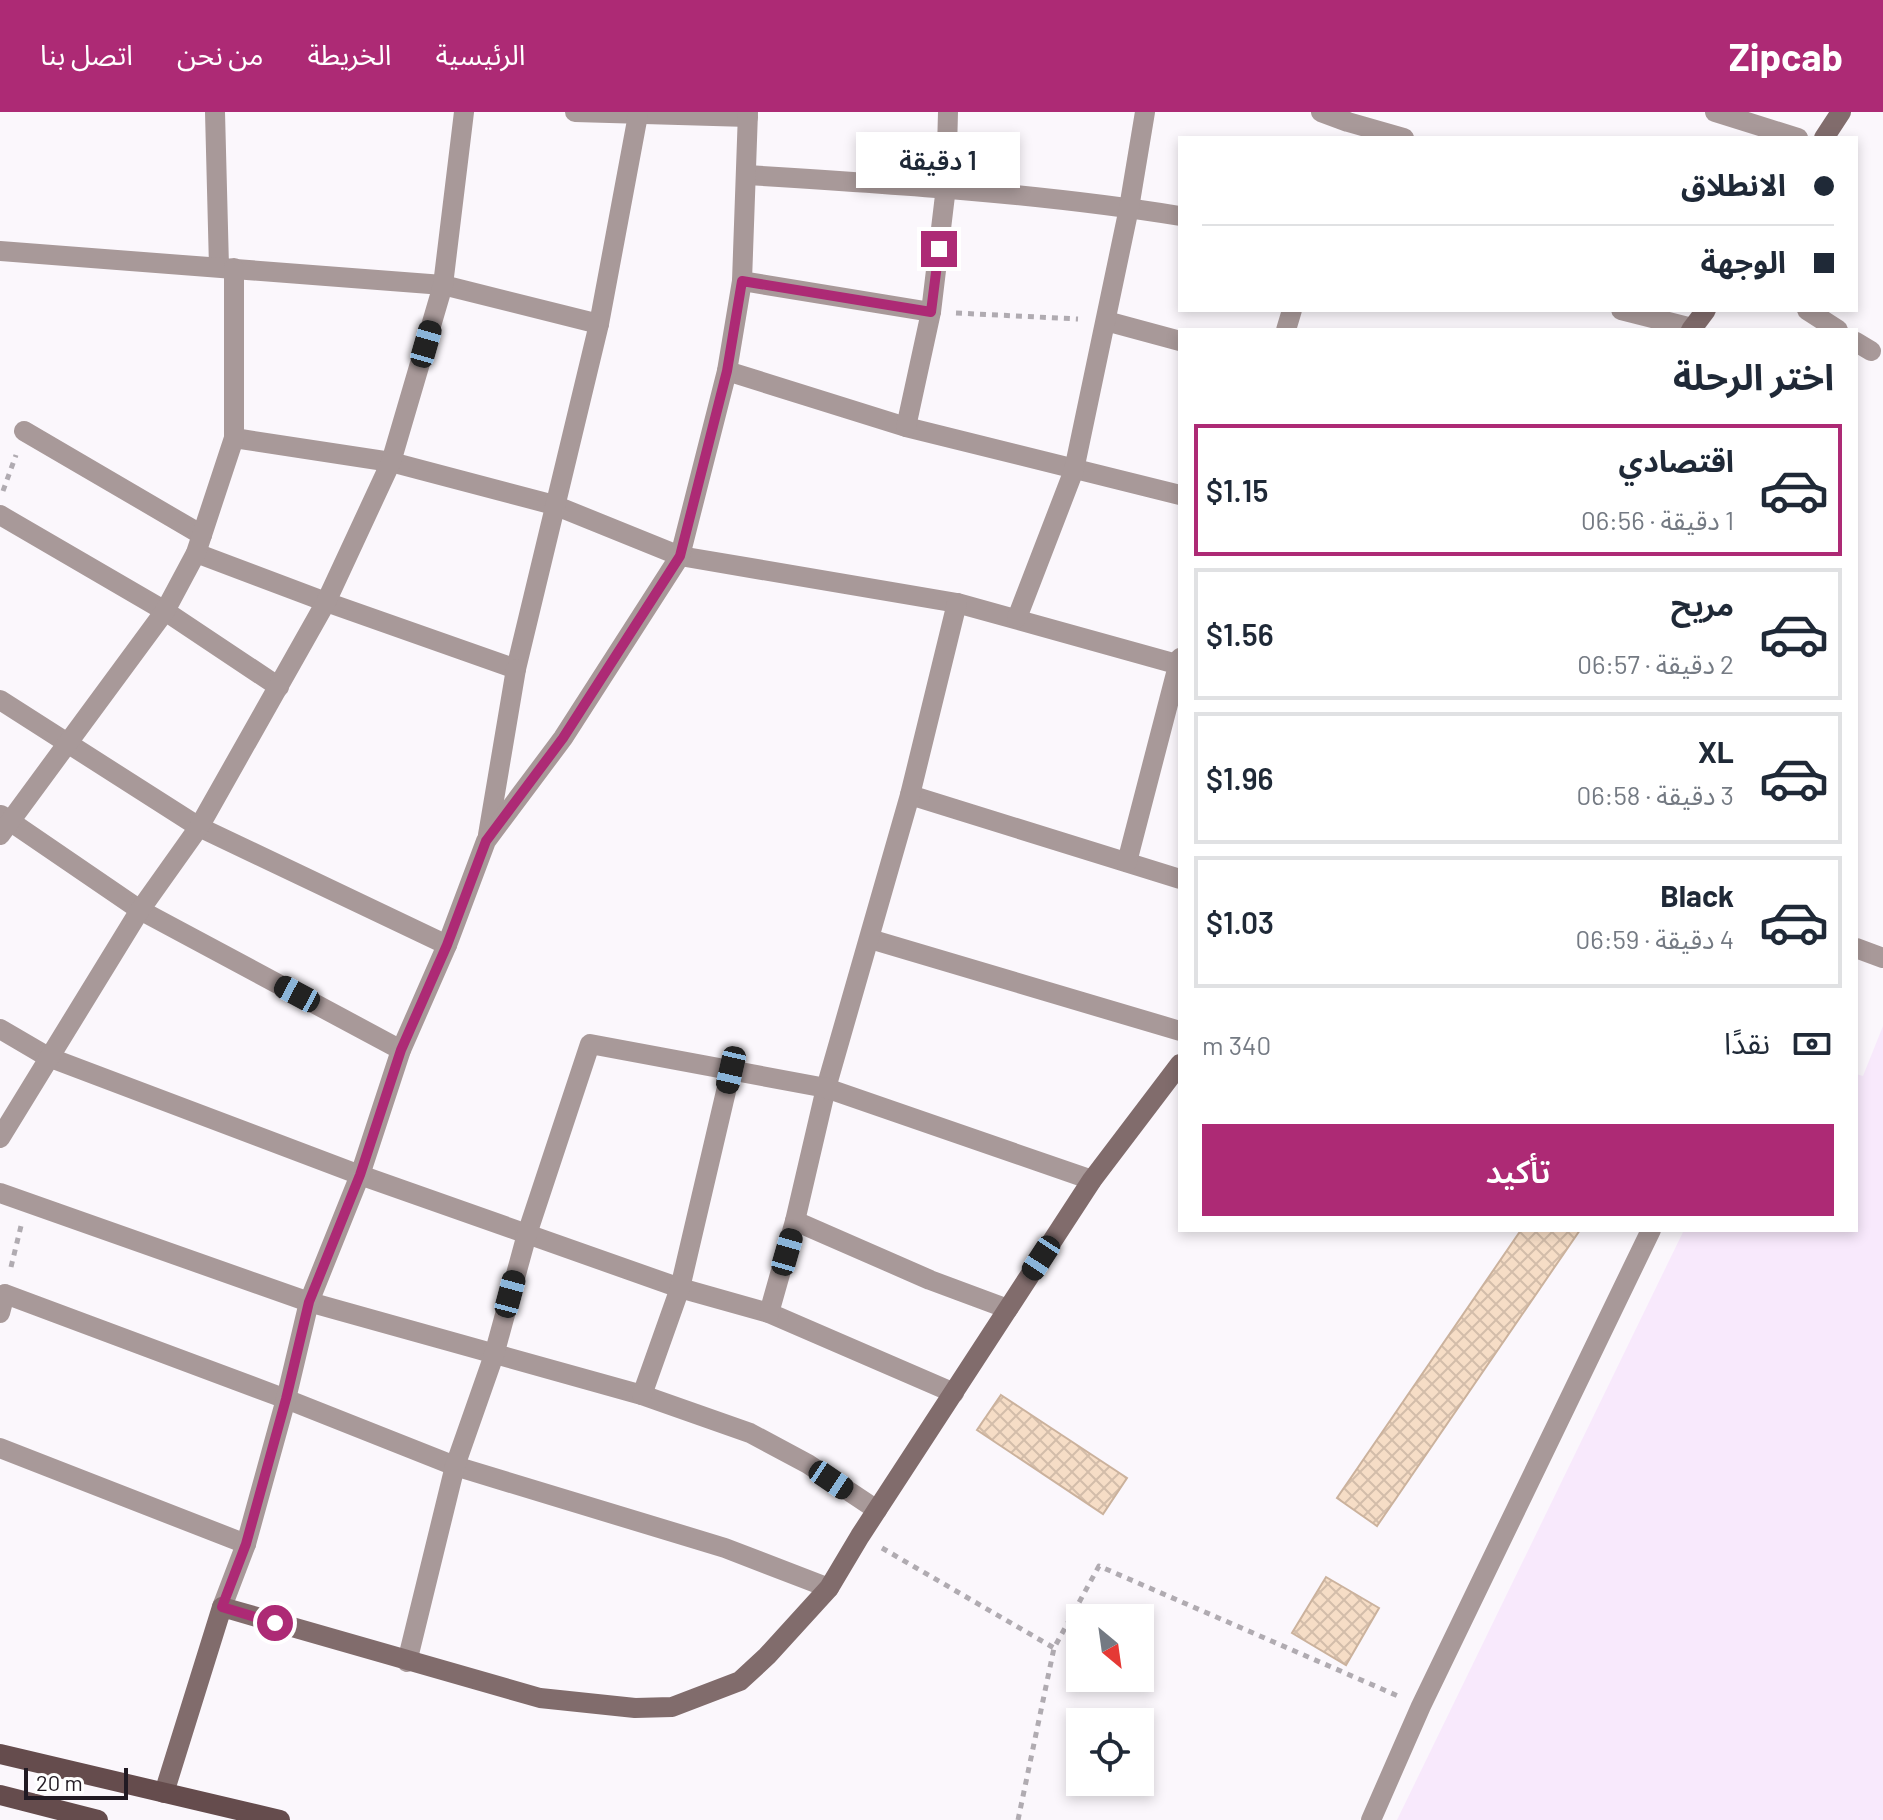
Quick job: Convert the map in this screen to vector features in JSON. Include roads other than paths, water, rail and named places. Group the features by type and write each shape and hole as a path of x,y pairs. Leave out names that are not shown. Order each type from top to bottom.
{"main road":[{"path":"0,1754 280,1820"},
{"path":"0,1795 98,1820"}],"street":[{"path":"215,112 234,438 199,544 165,611 4,824 140,910 401,1050"},
{"path":"0,1138 140,910 199,827 326,602 391,462 443,285 464,112"},
{"path":"486,841 563,738 680,556 727,371 742,281 748,114 575,112"},
{"path":"906,427 931,312 946,187 948,112"},
{"path":"1017,618 1074,470 1129,208 1145,112"},
{"path":"1321,112 1348,124 1396,136"},
{"path":"1715,112 1792,136"},
{"path":"1825,136 1841,112"},
{"path":"164,1793 222,1607 246,1544 309,1302 360,1175 401,1050 447,945 486,841 516,669 599,324 638,115"},
{"path":"747,175 946,187 1178,216"},
{"path":"1,255 226,267 443,285 599,324"},
{"path":"742,281 931,312"},
{"path":"1628,312 1688,328"},
{"path":"1810,312 1835,328"},
{"path":"1106,321 1178,340"},
{"path":"727,371 906,427 1178,495"},
{"path":"24,431 199,544 326,602 516,669"},
{"path":"234,438 391,462 554,505 680,556 957,603 1178,662"},
{"path":"0,515 165,611 279,687"},
{"path":"769,1313 795,1221 826,1088 910,795 957,603"},
{"path":"1127,862 1178,666"},
{"path":"0,700 199,827 447,945"},
{"path":"910,795 1178,878"},
{"path":"870,939 1178,1030"},
{"path":"1858,949 1883,958"},
{"path":"0,1029 48,1057 360,1175 680,1288 769,1313 954,1393"},
{"path":"407,1662 455,1466 494,1355 527,1234 590,1044 826,1088 1092,1180"},
{"path":"222,1607 540,1698 635,1708 672,1707 740,1681 829,1588 1092,1180 1178,1067"},
{"path":"642,1395 680,1288 731,1070"},
{"path":"0,1193 309,1302 642,1395 750,1433 808,1464 877,1510"},
{"path":"795,1221 930,1280 1008,1309"},
{"path":"1371,1820 1421,1706 1650,1232"},
{"path":"2,1304 286,1399 455,1466 725,1548 829,1588"},
{"path":"0,1448 246,1544"}]}
